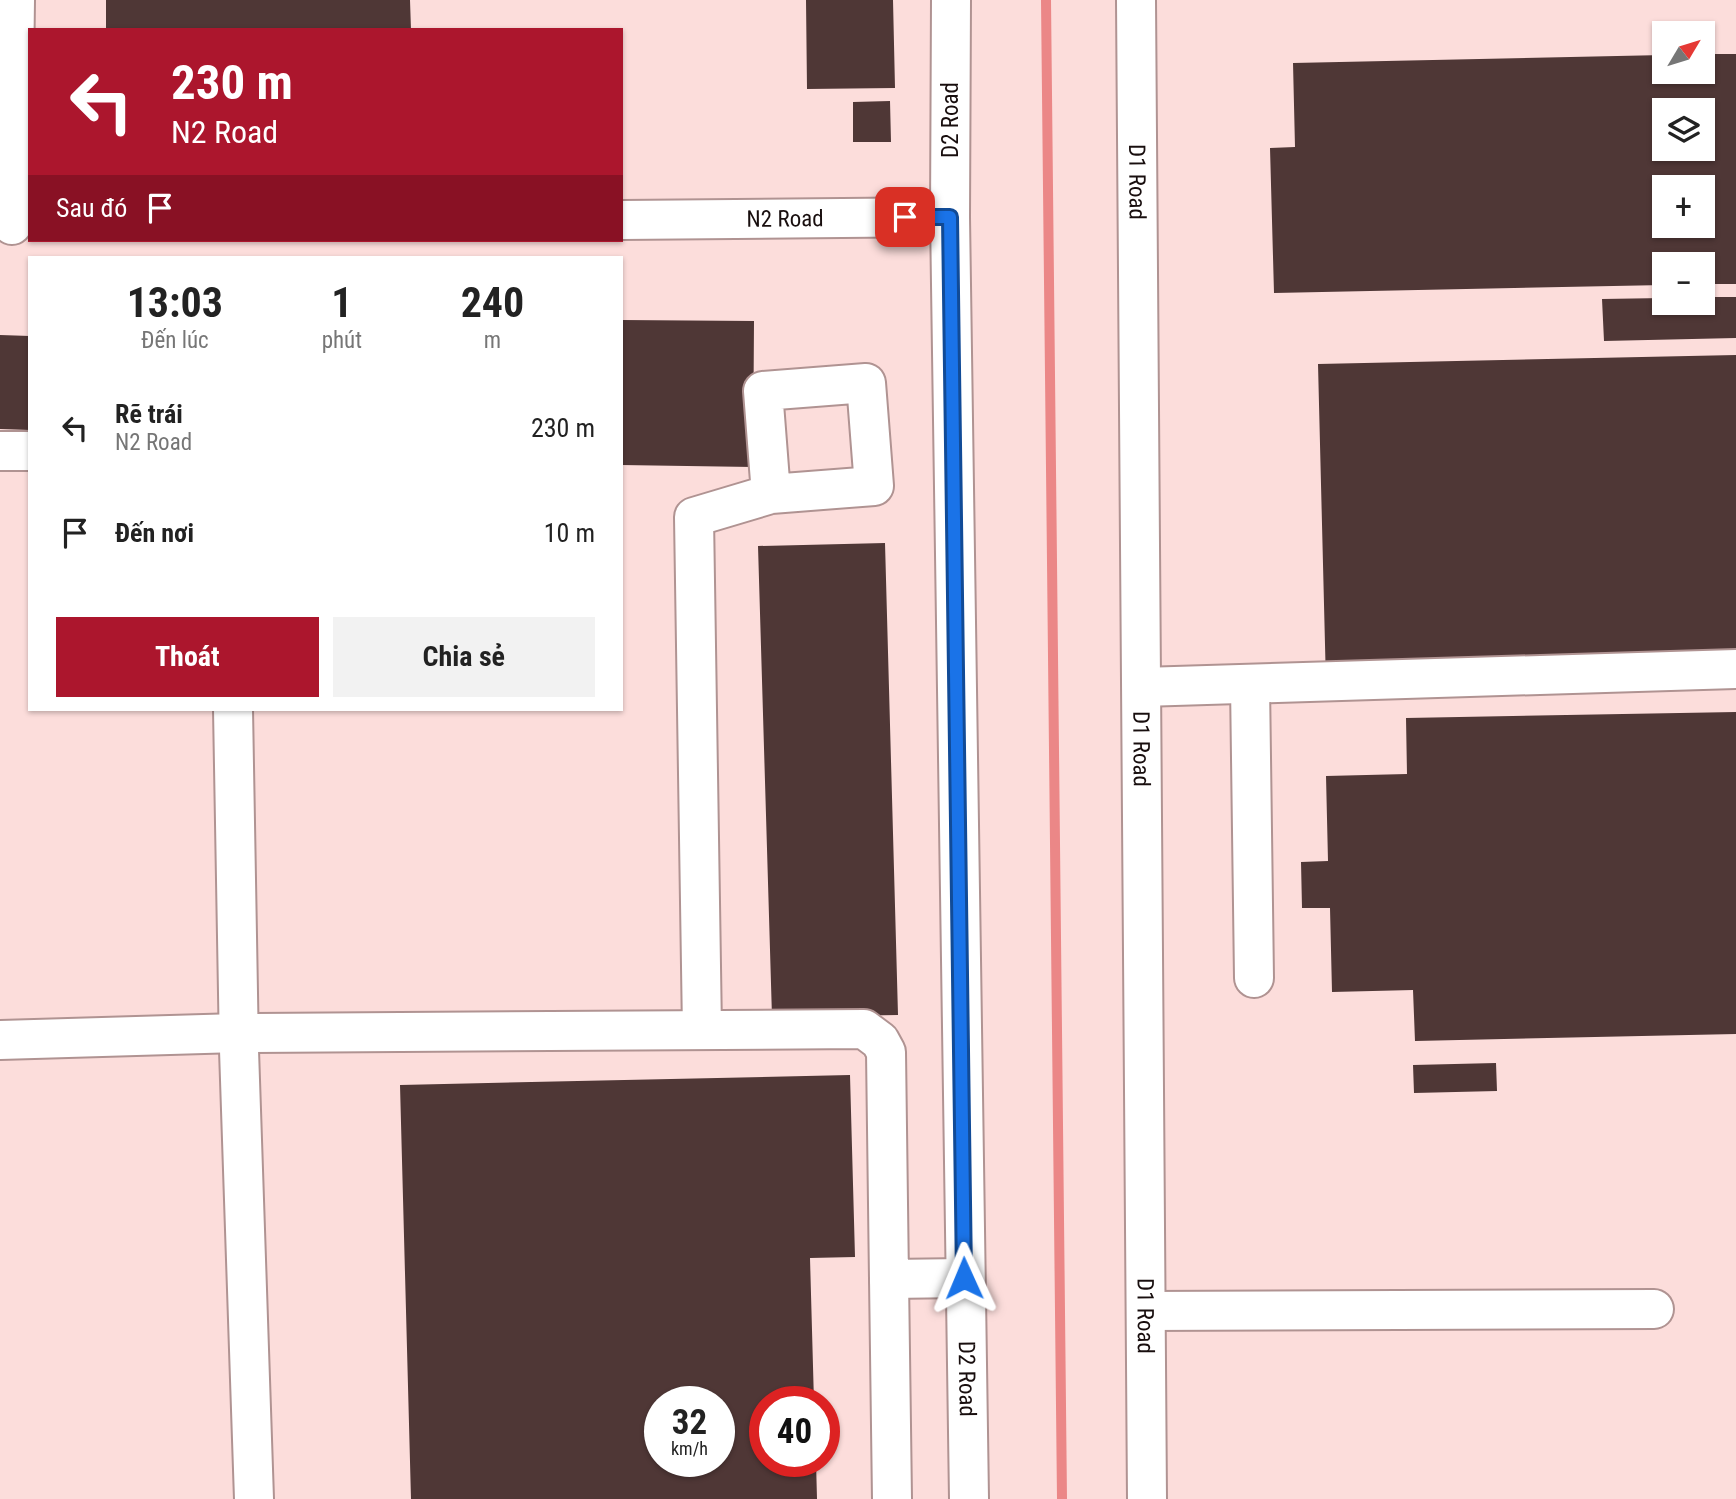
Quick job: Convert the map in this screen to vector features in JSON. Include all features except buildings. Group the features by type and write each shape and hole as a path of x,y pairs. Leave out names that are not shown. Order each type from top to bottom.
{"street":[{"path":"14,225 15,0"},
{"name":"D2 Road","path":"951,0 950,217 969,1499"},
{"name":"D1 Road","path":"1136,0 1147,1499"},
{"name":"N2 Road","path":"623,220 950,217"},
{"path":"0,451 28,451"},
{"path":"702,1030 694,517 771,494"},
{"path":"1142,687 1736,669"},
{"path":"1250,684 1254,978"},
{"path":"233,711 238,1032 254,1499"},
{"path":"0,1040 238,1032 864,1029 880,1041 886,1052 892,1499"},
{"path":"889,1279 964,1278"},
{"path":"1146,1311 1654,1309"}],"waterway":[{"path":"1046,0 1062,1499"}],"route":[{"path":"905,217 950,217 964,1278"}]}
